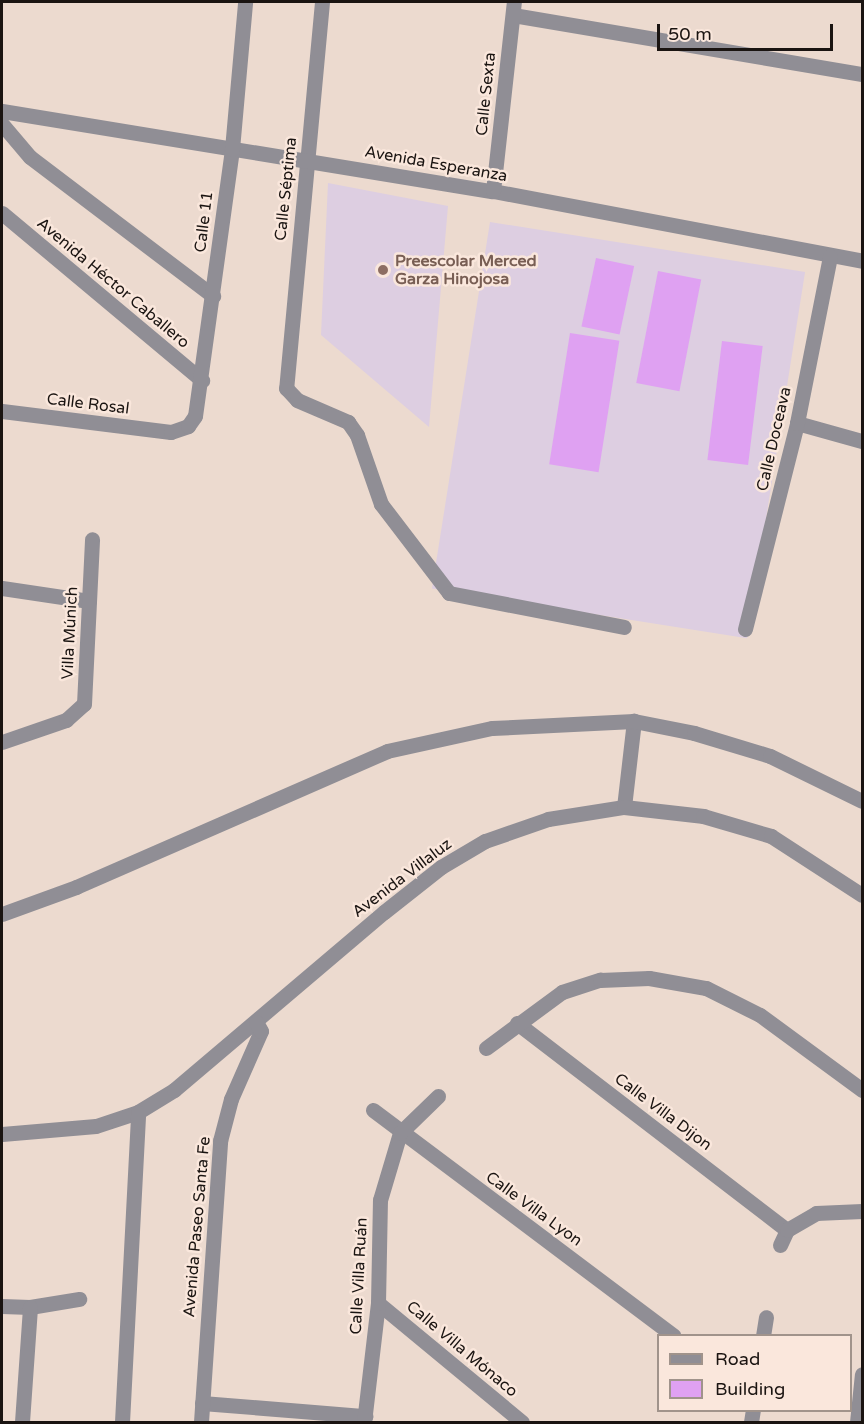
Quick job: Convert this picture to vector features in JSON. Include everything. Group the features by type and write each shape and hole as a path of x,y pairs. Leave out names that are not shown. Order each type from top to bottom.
{"street":[{"name":"Calle 11","path":"171,432 188,426 195,416 202,381 232,149 245,2"},
{"name":"Calle Séptima","path":"322,2 284,380 290,396 348,422 357,435 381,504 449,593 624,627"},
{"path":"513,8 862,74"},
{"name":"Calle Sexta","path":"493,191 513,8"},
{"name":"Avenida Esperanza","path":"2,111 493,191 862,261"},
{"path":"2,124 30,157 213,296"},
{"name":"Avenida Héctor Caballero","path":"2,213 202,381"},
{"name":"Calle Doceava","path":"745,629 797,423 830,256"},
{"name":"Calle Rosal","path":"2,411 171,432"},
{"path":"797,423 862,441"},
{"name":"Villa Múnich","path":"2,742 66,720 84,704 92,539"},
{"path":"2,588 89,601"},
{"path":"2,914 76,887 387,751 492,728 634,721 693,733 770,756 862,801"},
{"path":"624,807 634,721"},
{"name":"Avenida Villaluz","path":"2,1134 96,1126 138,1112 174,1090 384,912 476,846 548,819 624,807 703,816 771,836 862,895"},
{"path":"486,1048 562,992 600,980 649,978 706,988 760,1014 862,1090"},
{"name":"Avenida Paseo Santa Fe","path":"201,1422 220,1141 231,1099 261,1031 256,1022"},
{"name":"Calle Villa Dijon","path":"517,1023 787,1230"},
{"path":"400,1133 438,1096"},
{"name":"Calle Villa Lyon","path":"373,1110 400,1133 673,1334"},
{"path":"122,1422 138,1112"},
{"name":"Calle Villa Ruán","path":"364,1419 378,1303 380,1200 400,1133"},
{"path":"780,1245 787,1230 816,1213 862,1211"},
{"path":"2,1306 30,1307 79,1299"},
{"name":"Calle Villa Mónaco","path":"378,1303 522,1422"},
{"path":"22,1422 30,1307"},
{"path":"764,1334 766,1317"},
{"path":"857,1422 862,1374"},
{"path":"202,1403 364,1419"}],"shaded area":[{"name":"Preescolar Merced Garza Hinojosa","path":"328,183 448,206 429,427 321,335"},
{"path":"490,222 805,272 747,638 432,588"}],"building":[{"path":"596,258 634,266 620,335 581,326"},
{"path":"658,271 701,279 679,391 636,383"},
{"path":"570,333 619,341 599,472 549,464"},
{"path":"722,341 763,346 748,465 707,460"}],"place":[{"name":"Preescolar Merced Garza Hinojosa","path":"383,270"}]}
